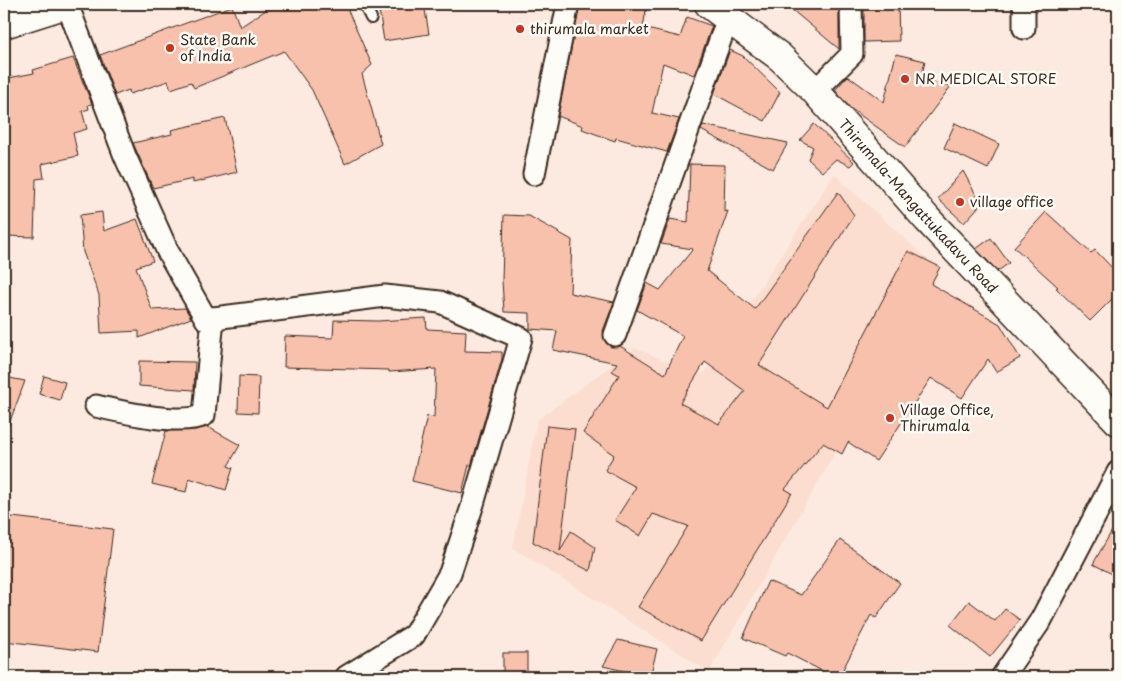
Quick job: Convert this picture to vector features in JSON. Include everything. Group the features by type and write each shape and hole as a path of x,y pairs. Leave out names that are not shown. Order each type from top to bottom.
{"main road":[{"path":"4,24 67,4"},
{"name":"Thirumala-Mangattukadavu Road","path":"718,11 780,57 815,91 928,219 1118,421"}],"street":[{"path":"67,4 125,156 168,252 206,319 385,296 440,302 521,338 473,504 450,573 414,634 346,677"},
{"path":"534,174 568,4"},
{"path":"815,91 852,54 851,4"},
{"path":"1024,4 1024,28"},
{"path":"615,335 718,11"},
{"path":"96,406 138,415 195,419 204,415 213,318"},
{"path":"1002,677 1041,620 1118,472"}],"lane":[{"path":"364,4 371,18"}],"shaded area":[{"path":"834,174 940,271 709,672 513,548 537,420 635,348 700,375 708,368"}],"building":[{"path":"275,4 345,4 372,65 362,74 381,144 345,164 312,90 284,51 194,88 191,82 171,89 168,81 130,94 129,90 115,95 100,55 232,6 240,27"},
{"path":"378,4 424,4 429,34 384,41"},
{"path":"580,4 647,4 643,28 680,37 687,17 712,26 694,75 663,63 652,113 679,119 667,152 616,138 615,141 582,129 583,126 558,116"},
{"path":"785,4 839,4 839,49"},
{"path":"864,4 898,4 899,41 864,42"},
{"path":"730,50 743,56 780,92 765,121 714,94"},
{"path":"896,54 925,61 921,79 951,86 905,147 850,108 835,90 848,76 884,102"},
{"path":"73,58 92,104 88,105 89,109 82,111 87,129 73,133 78,156 42,164 44,178 36,179 34,237 5,236 4,79 34,73 33,70"},
{"path":"225,118 237,172 193,183 193,179 153,188 133,143 172,134 171,130"},
{"path":"955,123 999,144 988,169 944,148"},
{"path":"814,124 854,162 850,166 836,159 822,172 808,159 813,147 800,140"},
{"path":"703,125 788,143 773,169 701,130"},
{"path":"690,164 725,165 724,212 728,211 707,271 755,309 838,192 854,215 759,365 827,407 908,251 940,267 931,284 1000,324 1020,358 996,372 988,359 962,398 931,378 876,461 848,442 842,454 823,443 785,489 792,493 701,641 638,607 688,526 653,514 640,536 615,520 636,487 605,470 614,455 583,433 619,375 612,371 617,363 553,350 557,331 530,329 530,313 504,312 502,281 504,215 529,216 572,240 570,293 614,302 603,331 606,343 611,347 620,346 665,374 683,336 637,310 647,283 660,290 693,249 661,244 670,219 688,222","holes":["705,362 745,391 719,424 680,403"]},
{"name":"village office","path":"963,171 981,204 964,223 938,199"},
{"path":"102,212 104,231 137,219 153,261 136,267 152,310 185,308 191,318 139,338 139,331 101,333 99,295 83,252 80,215"},
{"path":"1046,212 1091,253 1095,250 1118,274 1118,293 1090,321 1056,288 1058,287 1014,247"},
{"path":"991,238 1009,263 998,271 976,249"},
{"path":"426,318 427,329 466,331 465,351 502,352 502,359 462,493 412,481 427,416 434,417 436,369 389,372 389,370 284,367 285,336 333,338 334,320 378,321"},
{"path":"139,361 195,362 194,390 139,386"},
{"path":"44,376 65,382 60,400 39,394"},
{"path":"239,376 259,377 258,413 238,412"},
{"path":"4,377 25,381 6,432 4,432"},
{"path":"547,426 575,429 560,551 571,531 595,547 590,571 533,542"},
{"path":"208,427 240,445 228,466 233,468 226,490 189,478 186,492 152,484 166,431 195,430"},
{"path":"4,516 113,529 98,652 4,641"},
{"path":"1118,520 1118,577 1093,564"},
{"path":"840,540 900,583 876,618 871,615 839,677 834,677 787,653 785,656 743,638 768,581 801,595"},
{"path":"969,601 995,621 1005,609 1020,620 990,657 950,625"},
{"path":"618,640 657,649 650,677 603,666"},
{"path":"503,653 527,653 527,677 503,677"}],"place":[{"name":"thirumala market","path":"520,29"},
{"name":"State Bank of India","path":"170,48"},
{"name":"NR MEDICAL STORE","path":"905,79"},
{"name":"village office","path":"960,202"},
{"name":"Village Office, Thirumala","path":"890,418"}]}
